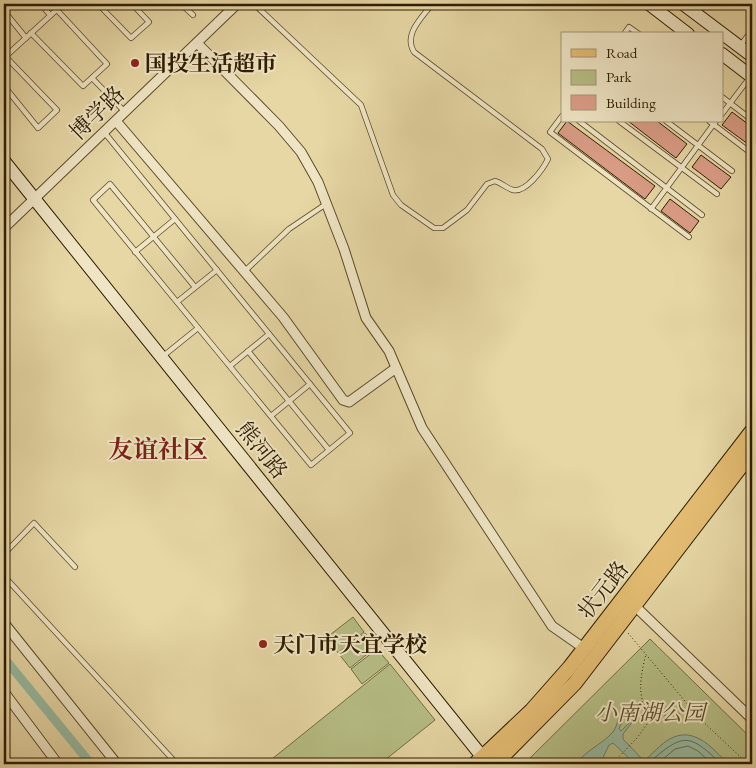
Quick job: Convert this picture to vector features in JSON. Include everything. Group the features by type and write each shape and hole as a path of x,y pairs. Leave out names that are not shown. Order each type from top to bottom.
{"main road":[{"name":"状元路","path":"486,762 585,649 752,431"},
{"name":"状元路","path":"486,762 563,696 635,606 752,452"}],"street":[{"path":"649,4 685,32"},
{"path":"658,4 693,32"},
{"path":"673,4 709,32"},
{"path":"683,4 717,32"},
{"name":"博学路","path":"4,228 197,43 233,5"},
{"path":"724,38 738,49 751,76"},
{"path":"724,42 752,56"},
{"path":"197,43 280,126 301,152 318,182 366,318 389,351 422,428 468,501 497,539 533,599 552,626 585,649"},
{"path":"724,56 751,76"},
{"path":"724,61 751,76"},
{"path":"116,120 283,317 345,402 396,368"},
{"name":"熊河路","path":"4,162 486,762"},
{"path":"635,606 752,719"},
{"path":"4,623 117,764"},
{"path":"4,692 58,764"}],"lane":[{"path":"41,4 50,15"},
{"path":"4,86 38,128 57,110 5,57 63,4"},
{"path":"98,4 131,38 149,22 132,4"},
{"path":"181,4 194,15"},
{"path":"254,4 361,105 393,195 401,204 434,228 439,229 462,215 491,181 500,182 513,190 524,188 546,163 548,156 542,149 414,52 409,40 411,34 432,4"},
{"path":"31,33 83,86 107,64 57,10"},
{"path":"4,11 26,38"},
{"path":"626,32 630,27 636,32"},
{"path":"738,49 752,30"},
{"path":"724,111 751,76"},
{"path":"92,78 125,112"},
{"path":"724,98 752,120"},
{"path":"561,117 550,132 689,237"},
{"path":"580,122 702,215"},
{"path":"620,122 717,194"},
{"path":"667,122 732,171"},
{"path":"651,208 715,123 747,150"},
{"path":"104,132 350,433 311,465 93,200 110,184 195,287"},
{"path":"245,271 289,229 326,203"},
{"path":"136,252 175,219"},
{"path":"176,302 217,270"},
{"path":"162,357 198,328"},
{"path":"230,366 269,334"},
{"path":"248,351 329,450"},
{"path":"271,416 310,384"},
{"path":"4,554 34,523 75,567"},
{"path":"4,576 177,764"}],"path":[{"path":"621,624 694,712 748,764"},
{"path":"646,654 641,672 642,690 645,707 654,716"},
{"path":"612,764 637,738 654,716 694,712"}],"green space":[{"path":"353,617 364,632 338,653 326,638"},
{"path":"365,633 376,647 350,668 339,654"},
{"name":"小南湖公园","path":"650,639 752,739 752,764 524,764"},
{"path":"377,649 389,663 362,684 351,669"},
{"path":"390,664 435,720 380,764 276,764 272,759"}],"water":[{"path":"626,710 632,714 634,720 623,734 623,739 644,761 665,742 683,735 700,739 715,750 728,764 635,764 613,743 609,745 600,764 576,764 584,755 612,733 623,712","holes":["625,714 630,717 630,722 621,731 619,729"]}],"building":[{"path":"732,112 752,127 752,147 722,125"},
{"path":"566,122 568,122 655,186 645,199 558,133"},
{"path":"629,122 658,122 687,144 676,158"},
{"path":"701,155 731,177 721,189 692,167"},
{"path":"670,199 699,221 690,233 661,211"}],"waterway":[{"path":"4,658 91,764"}],"place":[{"name":"国投生活超市","path":"135,63"},
{"name":"天门市天宜学校","path":"263,644"}],"district":[{"name":"友谊社区","path":"158,449"}]}
